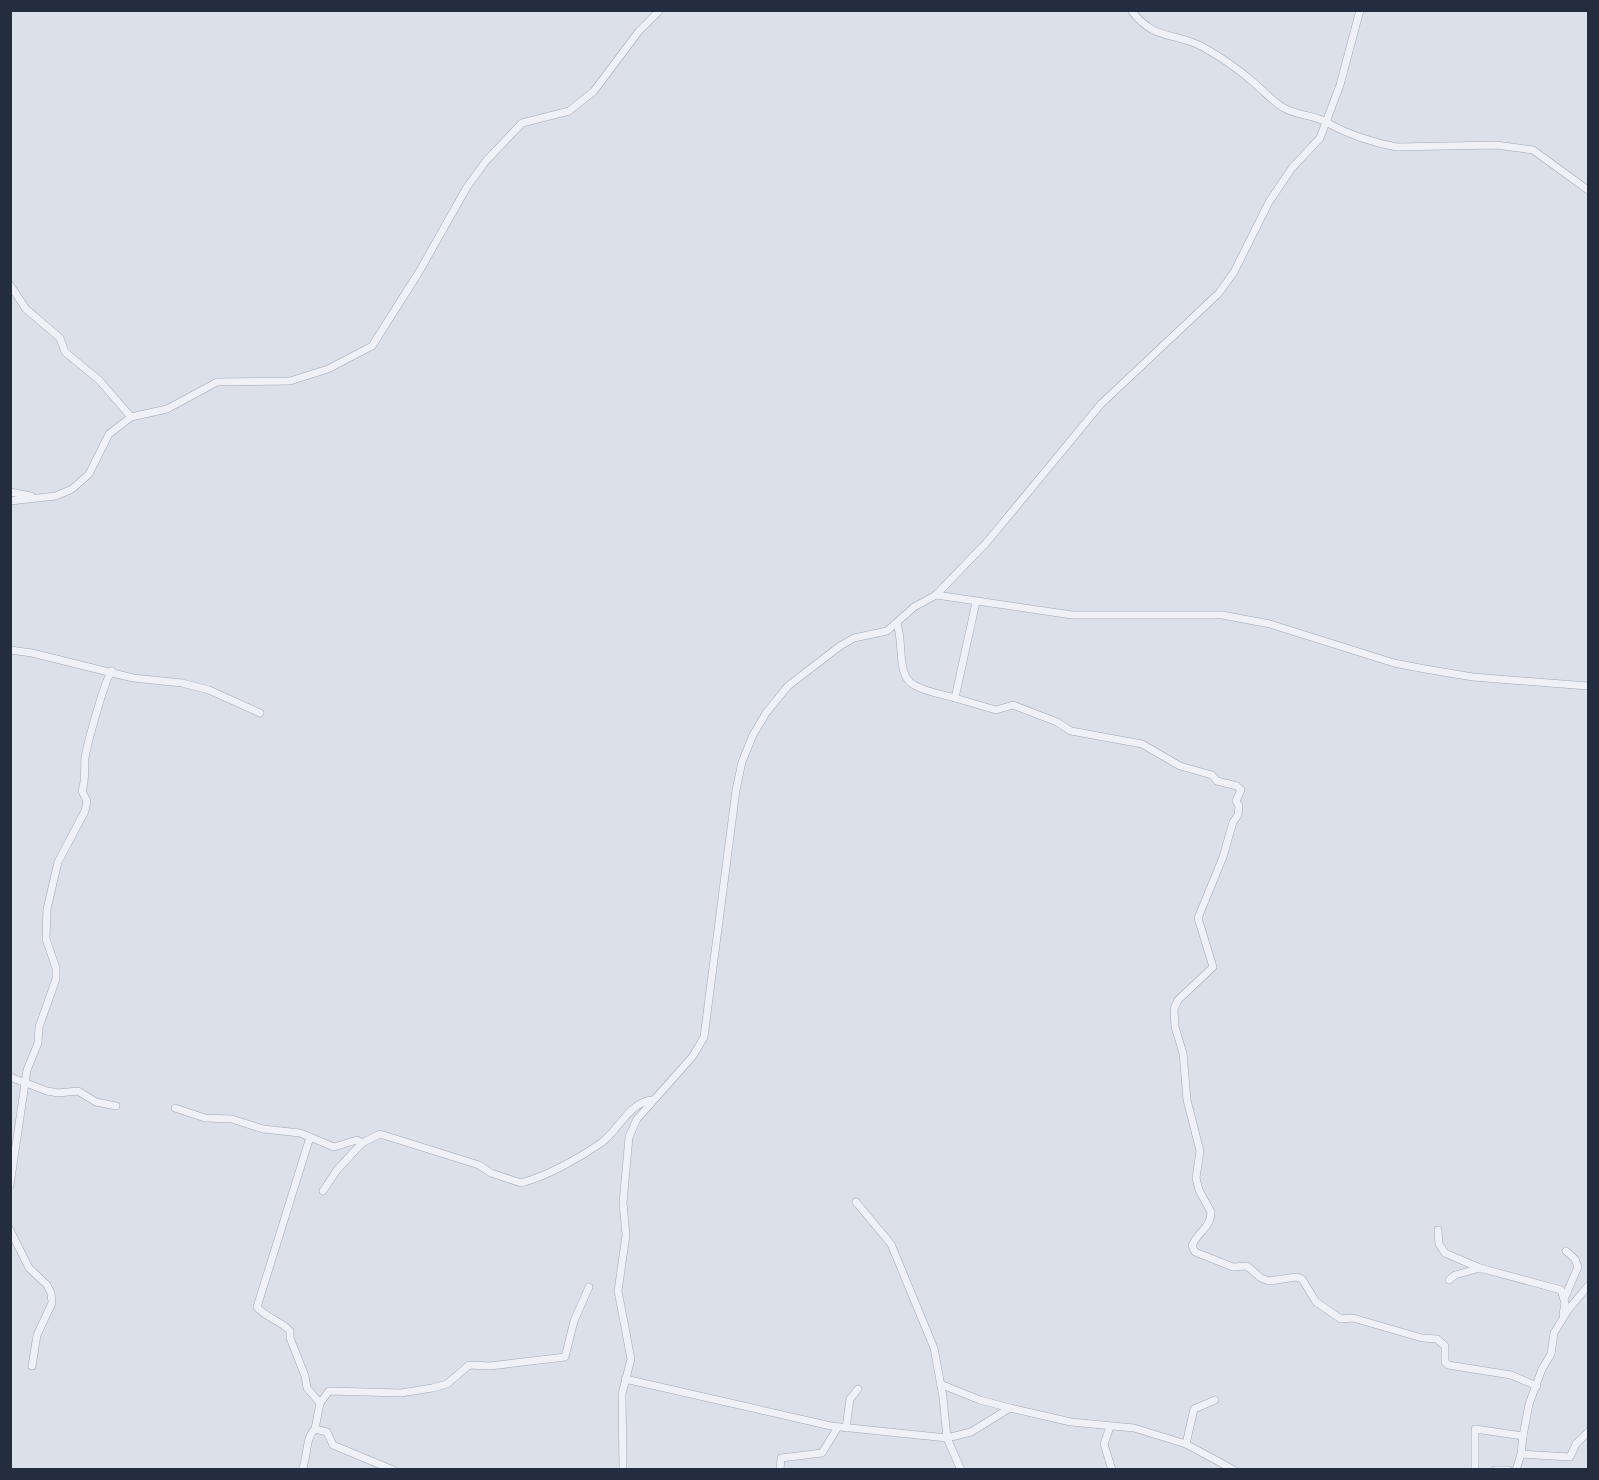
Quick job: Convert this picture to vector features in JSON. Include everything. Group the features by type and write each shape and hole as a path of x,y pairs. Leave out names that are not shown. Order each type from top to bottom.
{"street":[{"path":"10,501 56,496 72,489 88,474 110,434 131,417 167,410 217,382 290,381 328,369 372,346 419,272 467,187 486,161 522,123 569,111 594,91 639,32 660,10"},
{"path":"1131,10 1141,23 1164,36 1189,40 1206,49 1251,80 1283,107 1327,122 1338,129 1371,141 1397,147 1496,145 1533,150 1588,190"},
{"path":"623,1470 622,1394 631,1359 618,1291 626,1235 623,1203 629,1137 637,1119 693,1056 704,1037 736,790 742,762 753,735 766,713 788,686 812,666 854,638 887,631 914,607 936,595 987,542 1101,404 1219,293 1234,272 1269,202 1292,168 1320,138 1341,85 1360,10"},
{"path":"10,285 26,309 60,338 65,352 99,380 131,417"},
{"path":"10,492 38,498"},
{"path":"936,595 1072,615 1222,615 1270,624 1394,663 1473,677 1588,686"},
{"path":"955,698 976,602"},
{"path":"897,624 902,642 904,676 911,684 996,710 1013,705 1057,722 1071,731 1142,744 1180,766 1212,775 1217,781 1240,788 1236,801 1239,806 1238,815 1233,822 1223,857 1198,918 1213,967 1178,1000 1174,1009 1175,1027 1183,1053 1187,1100 1200,1151 1196,1178 1199,1190 1211,1212 1207,1227 1193,1241 1192,1246 1195,1252 1233,1267 1247,1266 1261,1278 1269,1281 1297,1277 1302,1279 1316,1302 1341,1319 1353,1318 1422,1338 1437,1339 1445,1346 1445,1362 1448,1365 1511,1375 1537,1386"},
{"path":"10,650 26,651 133,678 182,683 209,690 260,714"},
{"path":"10,1185 27,1070 38,1043 39,1027 56,979 56,968 46,939 47,909 58,862 85,811 87,801 82,791 85,782 85,757 101,695 112,671"},
{"path":"10,1077 27,1082 33,1087 58,1093 78,1091 96,1102 116,1106"},
{"path":"323,1191 337,1170 362,1143 380,1134 479,1165 491,1173 521,1183 601,1143 621,1125 636,1105 652,1100"},
{"path":"175,1108 205,1118 232,1119 263,1128 300,1133 334,1147 357,1140 362,1143"},
{"path":"310,1137 257,1307 261,1312 280,1320 290,1331 290,1338 305,1376 307,1388 320,1403"},
{"path":"856,1202 891,1244 934,1348 947,1438 961,1470"},
{"path":"10,1230 29,1268 47,1285 51,1293 52,1303 37,1335 32,1366"},
{"path":"1438,1230 1439,1244 1445,1252 1480,1268 1553,1286 1561,1290 1565,1297"},
{"path":"1562,1319 1565,1297 1578,1267 1575,1259 1566,1251"},
{"path":"1449,1280 1455,1275 1480,1268"},
{"path":"1517,1469 1529,1404 1551,1354 1554,1333 1588,1286"},
{"path":"302,1470 307,1458 309,1440 315,1429 320,1403 328,1391 401,1393 447,1384 470,1365 490,1366 565,1357 574,1321 589,1287"},
{"path":"625,1378 771,1414 838,1427 947,1438 971,1432 1010,1408"},
{"path":"940,1384 980,1400 1010,1408 1110,1427 1134,1428 1186,1444 1234,1470"},
{"path":"846,1428 849,1402 858,1389"},
{"path":"1186,1444 1194,1409 1215,1400"},
{"path":"780,1470 781,1458 822,1453 838,1427"},
{"path":"1110,1427 1104,1444 1112,1470"},
{"path":"315,1429 327,1432 333,1444 393,1470"},
{"path":"1475,1470 1475,1429 1523,1436"},
{"path":"1521,1454 1565,1459 1570,1457 1583,1435 1588,1432"},
{"path":"1495,1470 1508,1470"}]}
